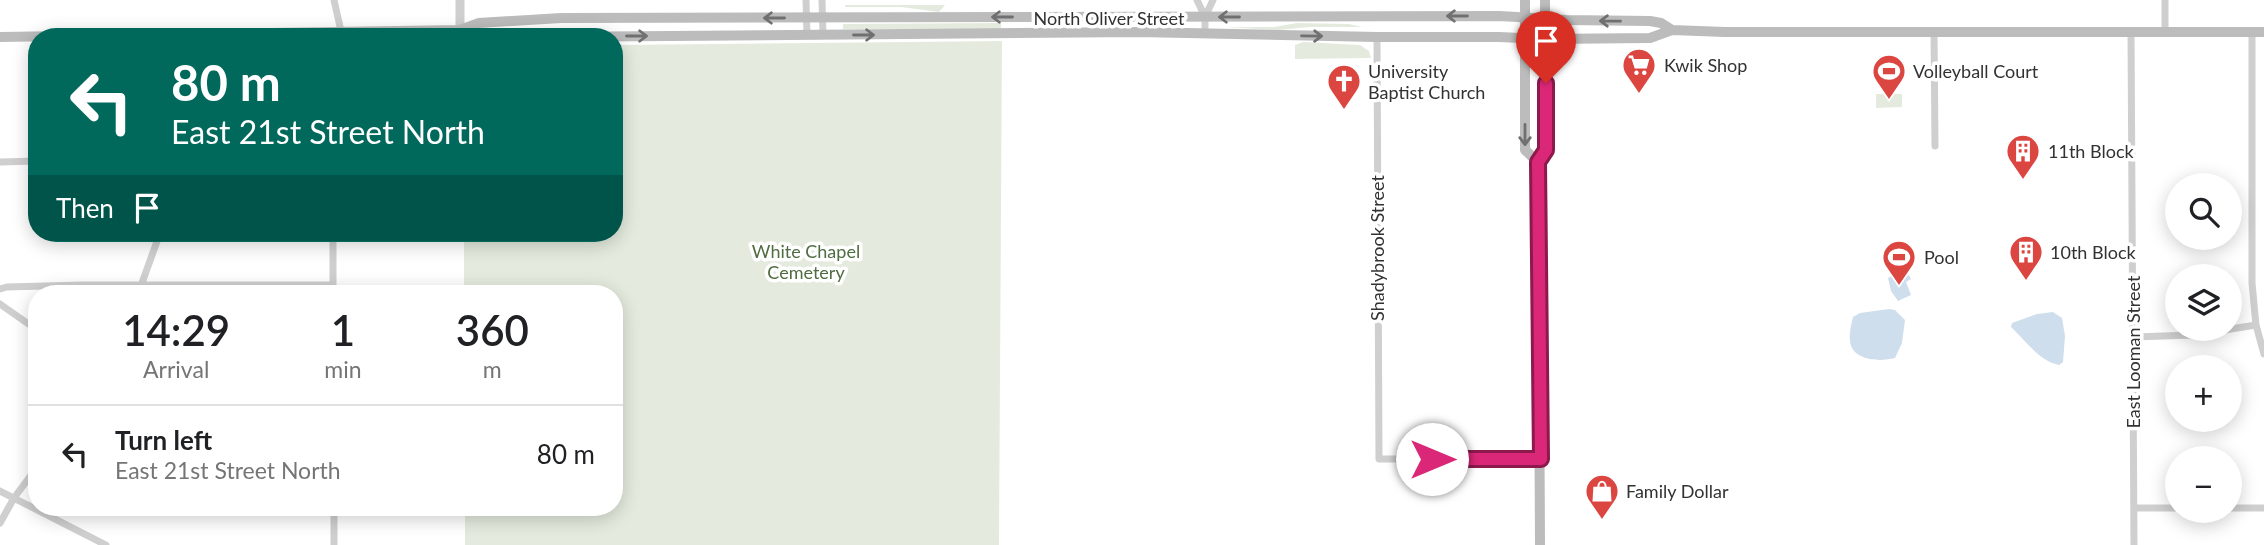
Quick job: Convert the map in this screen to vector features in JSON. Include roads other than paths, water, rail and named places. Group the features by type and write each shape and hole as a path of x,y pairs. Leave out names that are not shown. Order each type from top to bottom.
{"main road":[{"path":"1525,0 1525,150 1538,162"},
{"path":"1540,545 1538,162 1546,150 1545,0"},
{"name":"North Oliver Street","path":"465,28 479,23 561,18 1525,17 1650,21 1661,23 1672,30"},
{"name":"North Oliver Street","path":"623,37 1138,32 1546,39 1650,38 1672,30 1748,33 2264,32"},
{"name":"North Oliver Street","path":"0,37 28,37"}],"street":[{"path":"334,0 336,28"},
{"path":"460,0 460,28"},
{"path":"806,0 807,36"},
{"path":"822,0 822,35"},
{"path":"1197,0 1205,17 1205,34"},
{"path":"1205,17 1213,0"},
{"path":"2165,0 2165,32"},
{"path":"1934,31 1935,146"},
{"name":"East Looman Street","path":"2131,32 2134,545"},
{"path":"2252,32 2252,283 2256,325 2264,354"},
{"name":"Shadybrook Street","path":"1377,37 1379,459 1541,459"},
{"path":"0,162 28,161"},
{"path":"142,285 157,242"},
{"path":"56,285 333,285 333,242"},
{"path":"0,289 28,286"},
{"path":"0,304 28,324"},
{"path":"2134,337 2193,335 2256,325"},
{"path":"0,523 28,479"},
{"path":"0,491 28,505"},
{"path":"2134,508 2165,508"},
{"path":"2242,508 2264,508"},
{"path":"49,516 106,545"},
{"path":"334,516 334,545"}],"water":[{"name":"Pool","path":"1902,270 1904,276 1909,275 1911,279 1906,282 1911,295 1898,301 1891,291 1888,278"},
{"path":"1895,310 1905,320 1902,343 1895,358 1875,360 1856,353 1850,338 1853,317 1860,313"},
{"path":"2053,312 2062,318 2065,336 2063,362 2059,365 2039,355 2011,327 2012,323 2037,314"}],"place":[{"name":"Kwik Shop","path":"1639,95"},
{"name":"Volleyball Court","path":"1889,101"},
{"name":"University Baptist Church","path":"1344,111"},
{"name":"11th Block","path":"2023,181"},
{"name":"10th Block","path":"2026,282"},
{"name":"Pool","path":"1899,287"},
{"name":"Family Dollar","path":"1602,521"}],"park label":[{"name":"White Chapel Cemetery","path":"806,261"}]}
